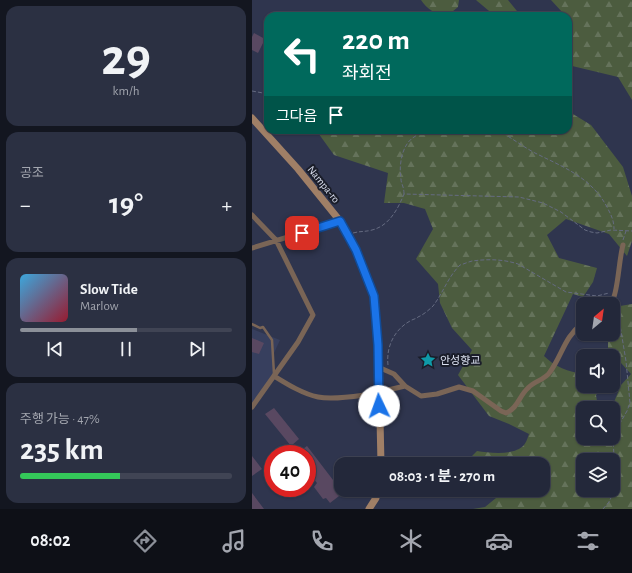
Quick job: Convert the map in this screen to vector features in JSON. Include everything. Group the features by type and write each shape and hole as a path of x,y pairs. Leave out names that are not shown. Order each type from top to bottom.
{"street":[{"name":"Nampa-ro","path":"252,118 264,132"},
{"name":"Nampa-ro","path":"266,134 340,221 356,250 374,296 378,345 381,457"},
{"path":"252,215 276,240 313,315 298,342 252,407"},
{"path":"252,248 340,221"},
{"path":"613,297 623,245"},
{"path":"378,367 394,374 406,386 421,396 437,394 459,387 473,391 506,413 515,407 527,388 536,381 545,377 550,371 564,344 576,329"},
{"path":"274,376 291,387 318,397 343,398 365,395"},
{"path":"388,390 406,386"},
{"path":"370,509 376,497"}],"lane":[{"path":"252,324 260,328 263,327 272,340 274,376"}],"path":[{"path":"252,91 264,93"},
{"path":"348,235 361,230 372,230 385,223 393,215 404,194 404,186 400,180 403,154 407,144 421,134"},
{"path":"504,134 533,152 584,179 601,197 614,221 614,230"},
{"path":"404,194 519,197 543,203 561,212 585,230 597,233 614,230 632,231"},
{"path":"623,245 627,231"},
{"path":"389,372 387,358 388,349 392,340 402,326 419,317 433,306 447,281 460,265 471,261 495,260 518,264 566,292 597,296 615,290 619,301 619,319 626,361 630,403 614,435 616,487 609,502 603,509"}],"shaded area":[{"path":"252,329 280,340 274,353 273,375 252,407"}],"green space":[{"path":"421,0 459,0 458,7 452,12 434,12"},
{"path":"476,0 508,0 518,12 490,12"},
{"path":"551,0 632,0 632,100 618,77 572,66 572,12 562,12"},
{"path":"572,113 591,125 623,167 632,196 632,241 627,256 609,234 566,219 547,235 559,258 597,268 593,282 583,297 573,294 544,356 552,363 576,373 576,393 597,393 596,395 597,401 576,401 576,445 620,445 620,401 614,401 618,393 620,393 621,385 631,374 620,362 620,349 608,349 608,341 620,341 620,306 632,304 632,509 473,509 485,507 496,497 550,497 550,457 471,457 477,451 502,453 514,451 525,444 529,434 489,416 458,375 472,350 452,328 440,303 438,284 416,259 433,229 425,209 404,203 384,203 388,173 334,155 319,134 572,134"}],"building":[{"path":"254,33 264,38 258,53 252,50 252,37"},
{"path":"252,338 264,343 259,354 252,352"},
{"path":"274,408 299,439 290,445 265,414"},
{"path":"252,456 262,469 252,476"},
{"path":"316,458 334,481 334,497 338,497 330,503 326,498 323,499 316,490"},
{"path":"252,493 264,509 252,509"}],"tunnel":[{"path":"365,395 388,390"}],"place":[{"name":"안성향교","path":"428,360"}],"route":[{"path":"302,233 340,221 356,250 374,296 378,345 379,406"}]}
